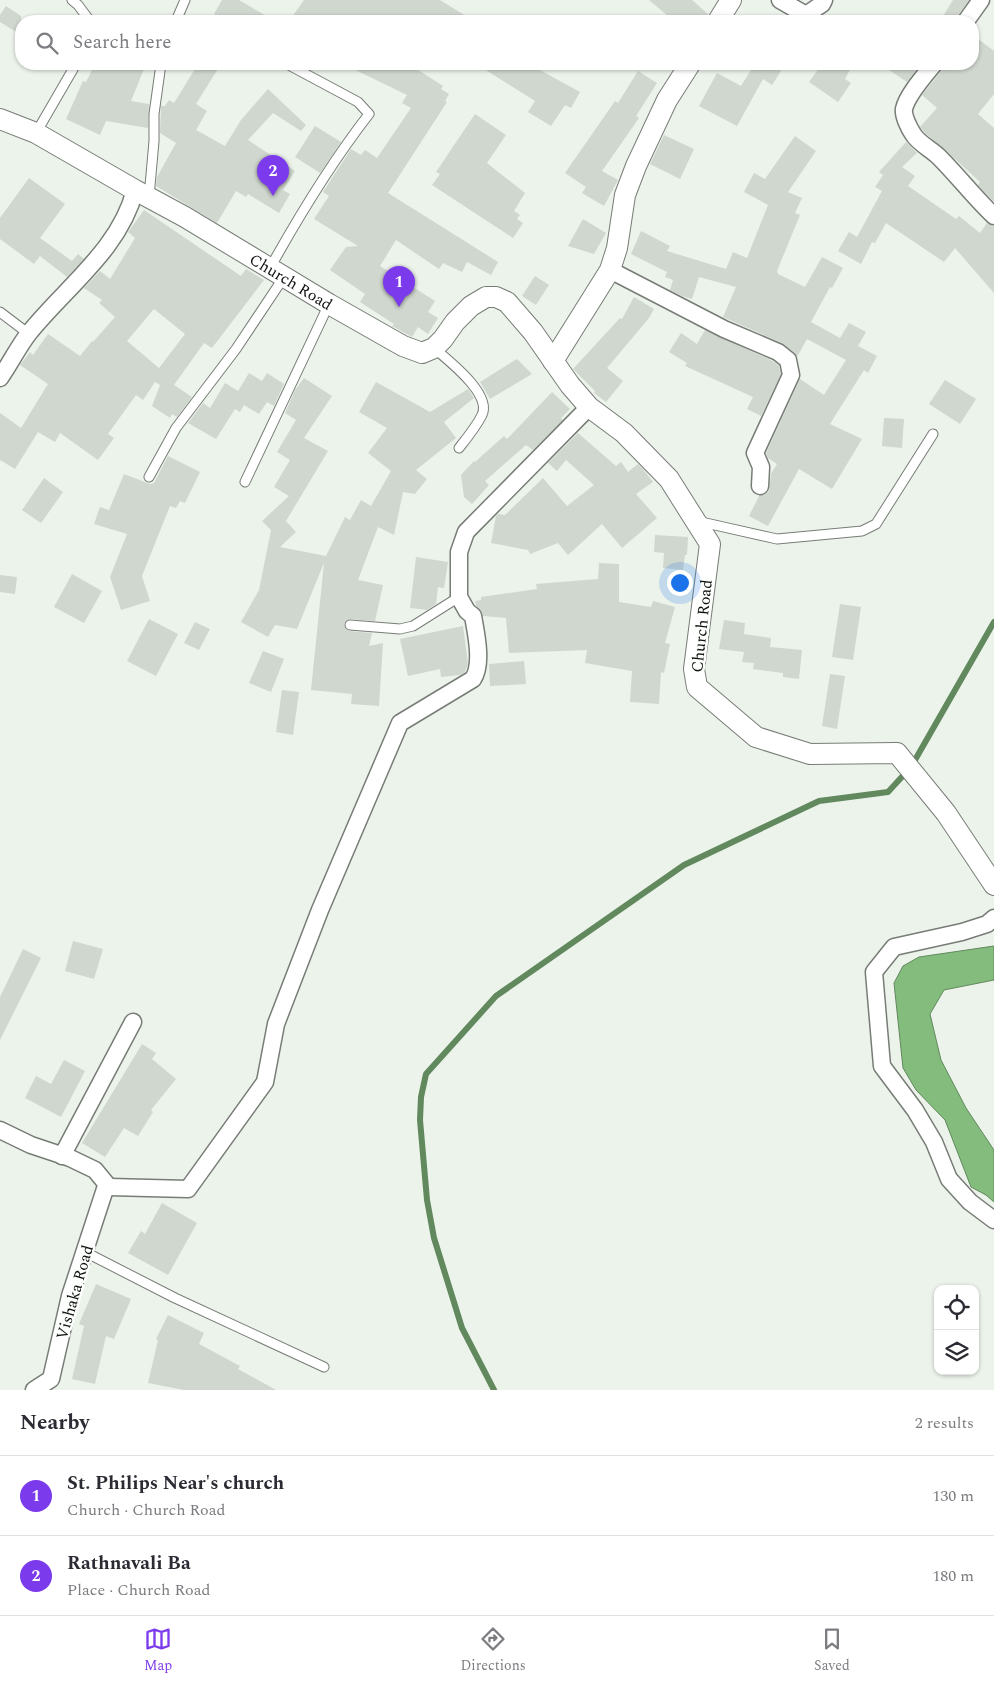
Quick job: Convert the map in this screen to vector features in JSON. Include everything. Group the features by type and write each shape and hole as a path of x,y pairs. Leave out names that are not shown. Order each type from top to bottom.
{"street":[{"path":"721,15 730,0"},
{"path":"780,0 806,15 822,4 824,0"},
{"path":"970,15 981,0"},
{"path":"553,361 610,270 617,248 626,195 636,166 667,100 686,70"},
{"path":"929,70 912,93 904,109 913,136 936,154 994,216"},
{"name":"Church Road","path":"0,119 36,133 185,217 328,304 403,346 422,353 434,348 443,340 455,322 471,306 486,297 507,302 533,332 570,385 589,407 624,433 669,479 710,544 694,669 697,687 756,737 810,754 897,753 946,813 994,885"},
{"path":"0,378 29,334 107,247 131,206 142,194"},
{"path":"610,270 724,329 778,352 788,360 791,375 755,453 761,467 760,486"},
{"path":"0,1130 95,1170 108,1186 188,1189 265,1082 276,1024 320,910 400,723 473,679 476,674 478,645 473,616 467,611 459,597 459,552 466,532 589,407"},
{"path":"994,918 988,924 962,932 894,947 874,972 882,1066 915,1110 929,1134 949,1179 970,1202 994,1220"},
{"path":"62,1156 133,1022"},
{"name":"Vishaka Road","path":"34,1390 51,1379 70,1296 108,1186"}],"lane":[{"path":"72,0 78,4 86,15"},
{"path":"179,15 185,0"},
{"path":"36,133 73,70"},
{"path":"142,194 154,141 154,114 160,70"},
{"path":"149,477 176,428 236,349 277,273 304,206 369,114 358,102 298,70"},
{"path":"244,482 328,304"},
{"path":"0,312 29,334"},
{"path":"434,348 464,375 482,398 483,414 459,448"},
{"path":"694,520 777,539 862,531 876,524 933,434"},
{"path":"350,625 400,629 413,626 459,597"},
{"path":"85,1252 184,1302 324,1366"}],"shaded area":[{"path":"994,946 994,980 944,990 930,1014 941,1060 966,1108 994,1150 994,1202 971,1187 945,1120 916,1090 903,1068 894,983 903,966 919,957"}],"building":[{"path":"222,0 239,0 265,15 216,15 214,14"},
{"path":"304,0 440,0 464,15 293,15"},
{"path":"649,0 692,0 708,14 708,15 667,15"},
{"path":"953,0 969,0 958,15 944,15"},
{"path":"6,6 20,15 15,15 15,31 0,22 0,15"},
{"path":"979,40 994,51 994,94 978,114 994,128 994,202 978,185 980,182 920,127 937,108 922,95 942,70 979,70"},
{"path":"92,70 144,70 131,101 149,104 148,128 106,121 100,135 66,119 83,81 86,82"},
{"path":"194,70 217,70 196,104 207,111 196,130 225,146 241,120 268,89 306,125 301,131 273,113 248,140 295,171 283,190 290,194 279,213 248,194 246,197 236,191 217,223 156,186 157,177 176,143 160,133 161,106 165,106 169,100 174,103"},
{"path":"355,70 418,70 443,86 441,89 449,94 445,101 447,102 388,193 498,262 491,275 467,262 462,272 443,263 439,269 396,240 380,266 435,301 428,312 438,318 428,334 418,327 412,337 392,326 394,324 360,302 365,294 330,270 346,247 358,246 314,219 329,196 323,192 351,149 361,155 365,150 377,158 411,108 402,103 407,95"},
{"path":"486,70 540,70 580,92 571,108 565,105 551,126 528,112 535,101"},
{"path":"751,70 781,71 772,85 763,79 737,126 699,106 717,73 741,86"},
{"path":"818,70 850,70 845,79 851,83 838,102 809,82"},
{"path":"889,70 916,70 907,82"},
{"path":"638,71 657,83 636,116 639,118 602,171 618,180 604,206 582,193 586,187 565,173 615,101 618,103"},
{"path":"475,114 506,135 487,163 525,193 514,211 520,215 517,219 523,223 513,238 432,185 440,174 436,172"},
{"path":"315,126 341,142 320,173 295,157"},
{"path":"664,135 694,149 680,179 650,164"},
{"path":"795,136 816,151 788,192 802,198 795,213 800,215 777,271 778,274 805,287 822,257 843,268 811,322 840,338 849,323 866,332 858,346 877,356 868,373 864,370 830,424 862,439 832,489 799,469 768,526 749,516 759,496 765,495 769,491 771,474 777,464 768,458 766,453 800,379 824,395 846,360 807,339 797,357 794,352 782,343 723,317 736,287 699,277 692,299 682,296 670,290 673,280 665,277 667,272 631,254 641,231 670,246 667,251 726,269 733,252 747,258 768,205 744,192 754,173 765,179"},
{"path":"906,142 917,153 902,167 915,176 908,186 956,219 959,216 980,233 987,223 994,226 994,293 955,248 944,262 886,223 875,243 872,242 861,264 838,251 849,232 857,237 882,191 875,187 883,175 879,172"},
{"path":"29,178 65,204 40,238 72,261 78,254 84,259 67,277 40,256 34,264 0,239 0,218"},
{"path":"144,210 241,276 246,269 264,280 212,348 204,343 174,385 192,397 177,417 172,414 170,418 152,406 160,385 155,382 143,400 136,395 108,434 114,438 98,460 60,433 55,442 38,432 15,469 0,460 0,413 21,428 48,384 20,365 30,352 33,355 48,334 80,356 115,317 99,303 102,300 84,288 100,271 110,279 135,238 128,232","holes":["154,309 185,334 159,368 127,341"]},
{"path":"583,219 606,233 594,254 568,246"},
{"path":"535,276 549,285 536,305 522,296"},
{"path":"634,297 654,309 649,318 607,368 623,381 606,402 594,393 595,391 573,369 620,318 622,319"},
{"path":"705,330 773,361 779,366 781,374 761,416 747,409 753,397 685,366 687,363 669,352 681,333 697,344"},
{"path":"517,359 532,374 490,399 480,382"},
{"path":"249,373 262,381 267,373 284,384 274,406 267,402 259,414 244,405 240,412 235,409 216,439 188,423 203,403 210,408 225,383 238,391"},
{"path":"304,378 332,396 304,438 328,451 286,521 296,532 280,547 326,556 345,517 350,520 361,500 371,506 391,471 368,453 387,428 359,412 376,382 430,412 468,389 474,398 444,422 456,438 416,470 427,479 415,494 403,492 394,535 378,527 358,580 383,585 375,621 350,619 344,624 345,628 349,631 372,633 369,646 383,643 379,706 351,704 352,694 311,690 324,563 297,629 275,625 268,637 241,622 259,590 271,530 262,521 289,496 274,487 290,460 277,452 296,420 285,413 295,390"},
{"path":"945,380 976,399 960,424 929,404"},
{"path":"552,392 570,409 561,418 563,420 533,450 526,445 485,481 489,485 472,504 464,497 461,475 474,461 504,436 507,439"},
{"path":"884,418 904,419 902,448 882,446"},
{"path":"578,433 616,466 621,462 628,472 638,464 643,469 653,482 636,494 657,518 622,548 602,524 568,555 558,543 530,554 528,550 491,543 496,516 498,514 505,515 543,478 567,506 594,485 566,460 557,471 548,463"},
{"path":"168,456 200,472 185,503 180,501 176,508 170,506 142,576 150,601 121,610 110,577 127,534 94,524 100,507 109,510 124,474 150,484 154,483"},
{"path":"44,478 63,492 41,523 22,510"},
{"path":"655,535 688,537 687,555 685,555 683,570 663,568 664,553 654,552"},
{"path":"416,557 448,562 444,588 438,587 436,604 427,610 410,608"},
{"path":"599,563 619,564 619,602 651,607 653,601 675,607 665,643 670,644 664,673 661,672 659,704 630,702 632,671 585,663 587,650 509,653 506,618 483,616 476,605 475,601 481,600 481,597 537,589 536,584 598,579"},
{"path":"72,574 102,591 84,623 54,607"},
{"path":"0,575 17,577 15,594 0,592"},
{"path":"840,604 861,607 853,660 832,657"},
{"path":"149,619 178,634 156,676 127,661"},
{"path":"724,620 745,623 744,634 771,638 770,647 802,650 799,679 783,677 783,673 753,669 754,663 742,662 744,652 719,649"},
{"path":"195,622 210,629 199,650 184,643"},
{"path":"463,626 468,664 465,672 460,675 441,677 440,669 408,676 400,639"},
{"path":"263,651 284,659 271,692 249,683"},
{"path":"524,661 526,684 490,686 489,664"},
{"path":"830,674 845,676 837,729 822,726"},
{"path":"282,690 299,692 293,735 276,732"},
{"path":"73,941 103,949 94,979 65,971"},
{"path":"23,949 41,958 0,1040 0,997"},
{"path":"142,1044 156,1053 152,1059 176,1079 151,1110 153,1112 138,1136 124,1128 105,1157 82,1143"},
{"path":"64,1060 85,1071 61,1117 25,1098 36,1076 51,1084"},
{"path":"162,1203 197,1223 168,1275 128,1253 141,1231 145,1234"},
{"path":"96,1284 131,1299 114,1339 106,1336 95,1384 72,1379 84,1326 79,1324"},
{"path":"168,1315 204,1333 199,1344 240,1366 238,1369 276,1390 184,1390 148,1383 158,1340 156,1339"}],"waterway":[{"path":"494,1390 462,1328 434,1238 427,1200 420,1120 421,1097 426,1074 496,996 684,865 819,801 888,792 911,767 994,622"}],"place":[{"name":"Rathnavali Ba","path":"273,196"},
{"name":"St. Philips Near's church","path":"399,307"}]}
